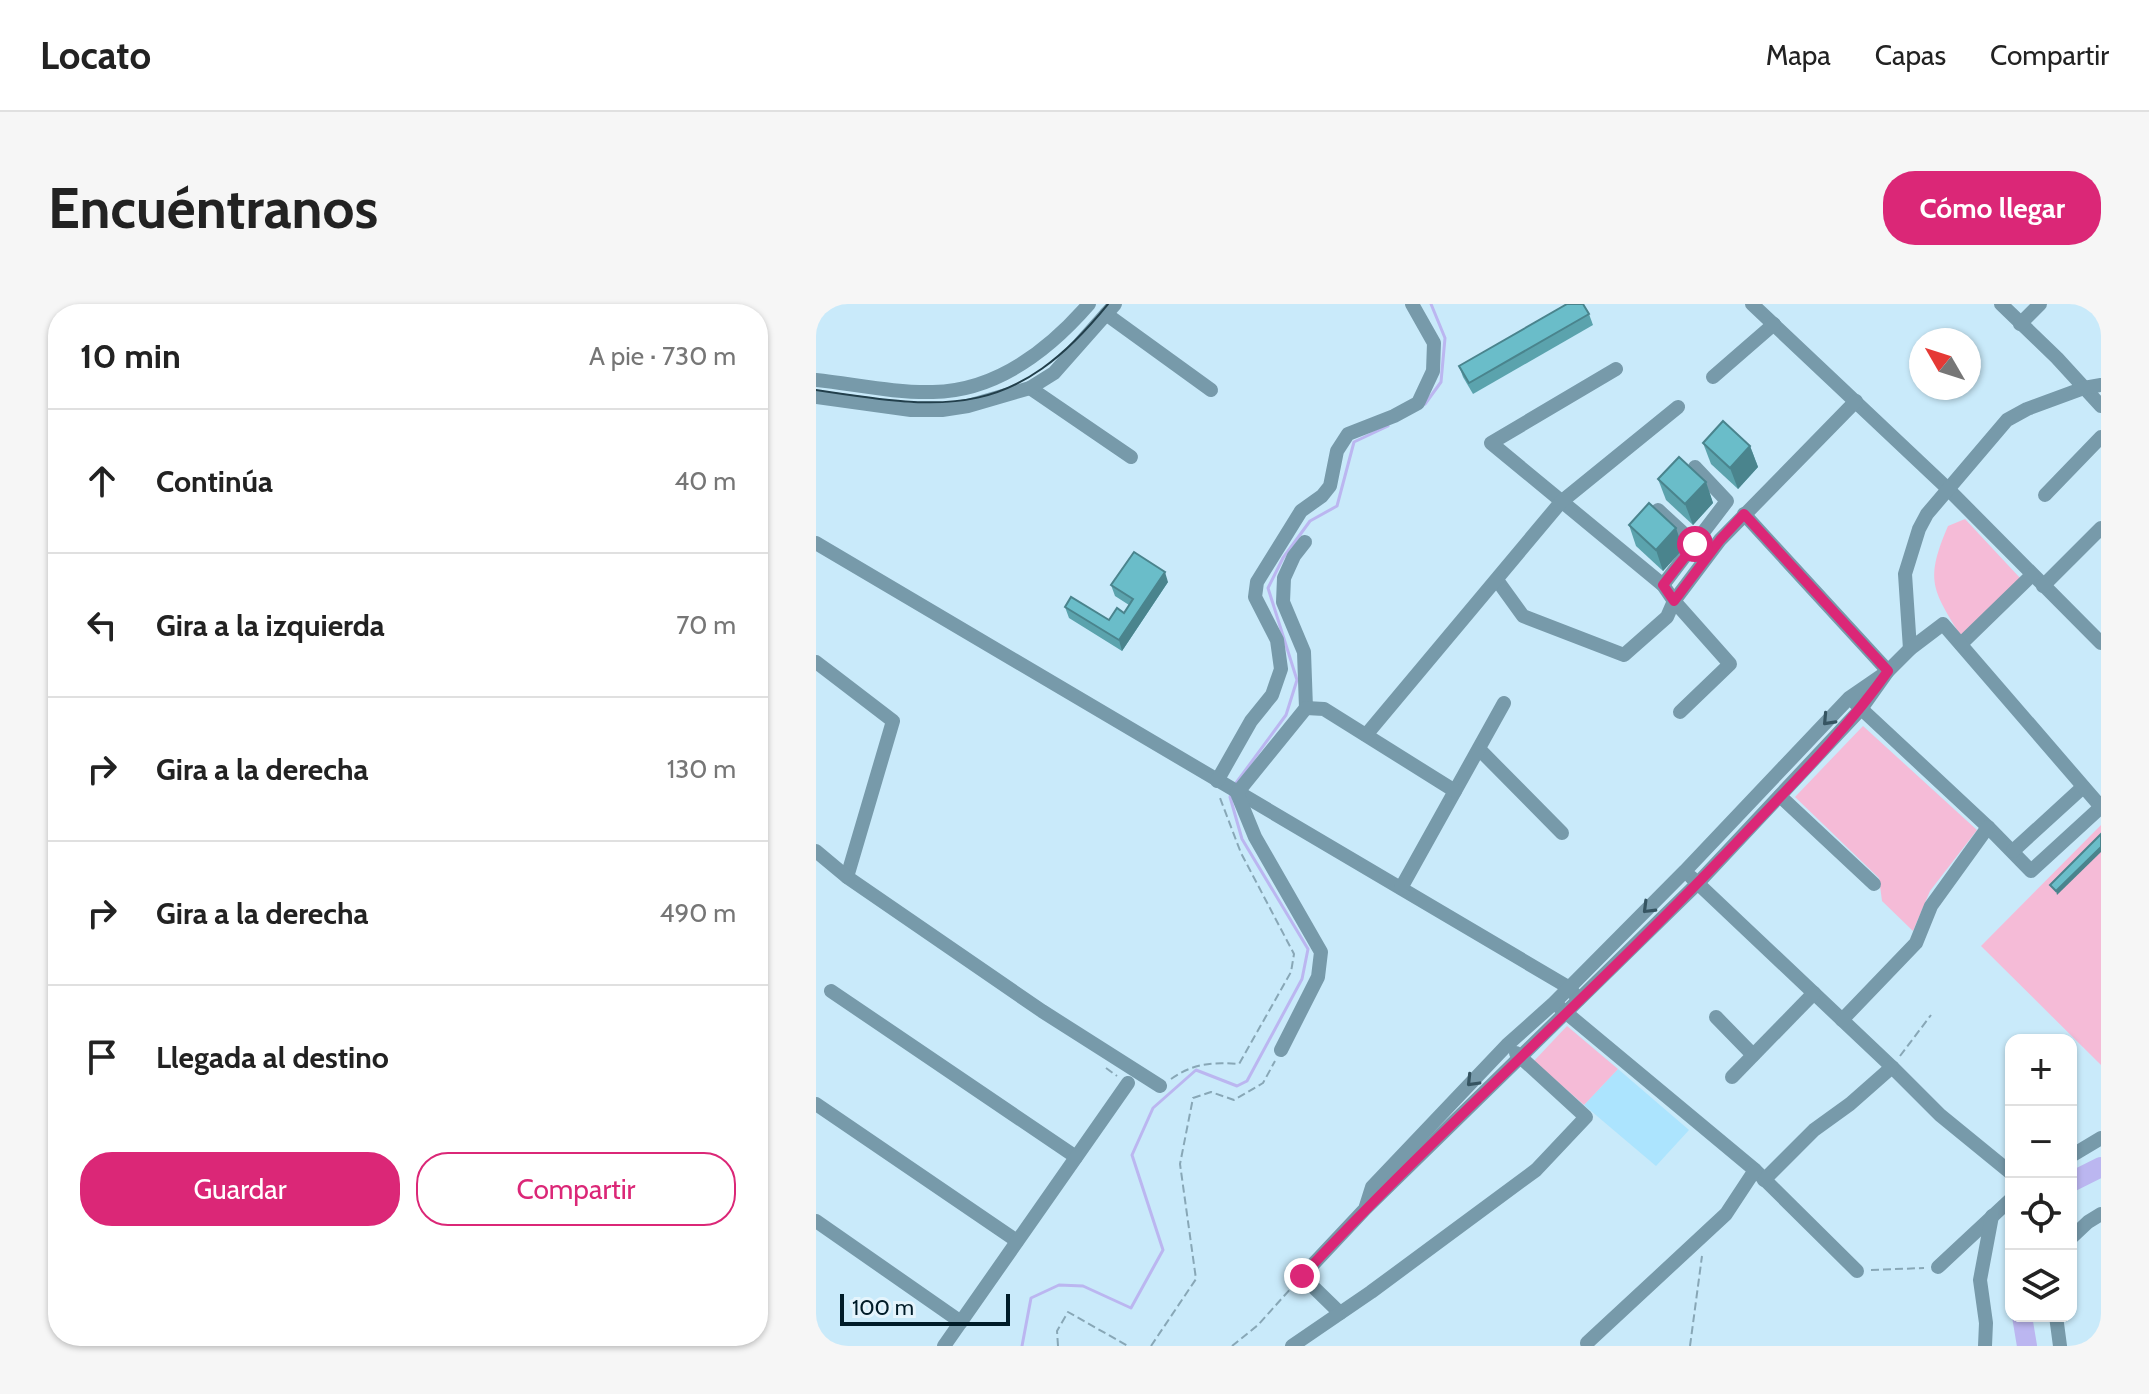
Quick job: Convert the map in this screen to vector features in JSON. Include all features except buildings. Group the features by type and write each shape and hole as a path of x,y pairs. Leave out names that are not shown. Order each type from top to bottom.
{"street":[{"path":"816,380 935,392 998,379 1070,327 1089,304"},
{"path":"1281,1050 1318,977 1321,952 1230,788 1251,721 1272,695 1281,669 1277,640 1255,597 1257,582 1301,511 1330,486 1337,451 1348,434 1418,403 1433,371 1434,343 1412,304"},
{"path":"1752,304 1947,488 2101,643"},
{"path":"2001,304 2101,406"},
{"path":"2020,324 2040,304"},
{"path":"816,397 911,410 942,410 968,406 1030,388 1054,373 1111,309 1211,390"},
{"path":"1713,377 1774,324"},
{"path":"1616,369 1491,443 1663,585 1730,664 1680,712"},
{"path":"1910,649 1905,574 1919,529 1947,488 2007,420 2027,409 2101,385"},
{"path":"1030,388 1131,457"},
{"path":"1497,580 1523,616 1624,655 1667,617 1674,601 1720,540 1856,401"},
{"path":"1366,735 1561,502 1678,407"},
{"path":"2045,495 2101,437"},
{"path":"1663,585 1727,501 1695,467"},
{"path":"1658,510 1695,544"},
{"path":"1744,514 1888,671"},
{"path":"2043,586 2101,528"},
{"path":"1230,788 1306,708 1304,652 1283,602 1284,578 1294,556 1305,542"},
{"path":"816,543 1568,987 1579,999"},
{"path":"1961,644 2032,575"},
{"path":"1366,1208 1372,1187 1507,1045 1560,1008 1579,999 1697,884 1780,796 1861,709 1888,671 1910,649 1943,624 2101,807 2031,871 1988,827 1861,709 1849,698"},
{"path":"816,662 893,721 847,877"},
{"path":"1340,1313 1302,1276 1366,1208 1522,1058 1560,1008 1568,987 1685,871 1849,698 1888,671"},
{"path":"1401,888 1504,703"},
{"path":"1306,708 1324,709 1455,791"},
{"path":"1479,749 1562,833"},
{"path":"2013,851 2083,787"},
{"path":"1780,796 1874,884"},
{"path":"1842,1020 1916,943 1931,906 1988,827"},
{"path":"816,851 847,877 1042,1011 1160,1086"},
{"path":"1685,871 1940,1115 2005,1168"},
{"path":"831,991 1076,1157"},
{"path":"1732,1077 1814,993"},
{"path":"1560,1008 1760,1175 1857,1271"},
{"path":"1716,1017 1753,1055"},
{"path":"1292,1346 1536,1170 1586,1117 1507,1045"},
{"path":"1587,1343 1726,1214 1760,1175 1892,1067"},
{"path":"944,1346 1128,1083"},
{"path":"816,1104 1017,1241"},
{"path":"2077,1152 2101,1138"},
{"path":"1938,1267 2005,1204"},
{"path":"2077,1233 2101,1214"},
{"path":"1985,1346 1986,1323 1980,1280 1992,1216"},
{"path":"816,1221 961,1322"},
{"path":"2057,1322 2060,1346"}],"path":[{"path":"1160,1086 1188,1068 1216,1063 1239,1064 1291,972 1294,954 1241,853 1221,807 1230,788"},
{"path":"1892,1067 1931,1015"},
{"path":"1151,1346 1196,1279 1180,1164 1193,1098 1211,1092 1234,1100 1263,1083 1281,1050"},
{"path":"1690,1346 1704,1234"},
{"path":"1857,1271 1938,1267"},
{"path":"1232,1346 1258,1325 1302,1276"},
{"path":"1058,1346 1057,1331 1068,1312 1128,1346"}],"shaded area":[{"path":"1965,519 2021,579 1961,636 1938,595 1934,572 1948,526"},
{"path":"1863,726 1977,830 1930,891 1913,931 1882,901 1879,878 1795,797"},
{"path":"2101,825 2101,1065 2077,1041 2077,1034 2070,1034 1981,946"},
{"path":"1567,1026 1618,1069 1584,1105 1534,1061"},
{"path":"1618,1069 1689,1130 1656,1166 1584,1105"}],"waterway":[{"path":"1425,404 1441,382 1445,338 1431,304"},
{"path":"1236,783 1286,715 1297,680 1268,588 1283,558 1310,521 1337,506 1354,442 1388,426"},
{"path":"1022,1346 1031,1298 1059,1285 1083,1286 1131,1308 1163,1250 1132,1155 1153,1108 1196,1070 1237,1086 1247,1081 1302,979 1308,949 1242,839 1231,794"},
{"path":"2077,1179 2101,1167"},
{"path":"2023,1322 2027,1346"}],"tram line":[{"path":"816,390 906,401 943,402 978,398 1010,387 1042,368 1074,341 1108,304"}],"route":[{"path":"1302,1276 1366,1208 1697,884 1861,709 1888,671 1744,514 1720,540 1674,601 1663,585 1695,544"}]}
